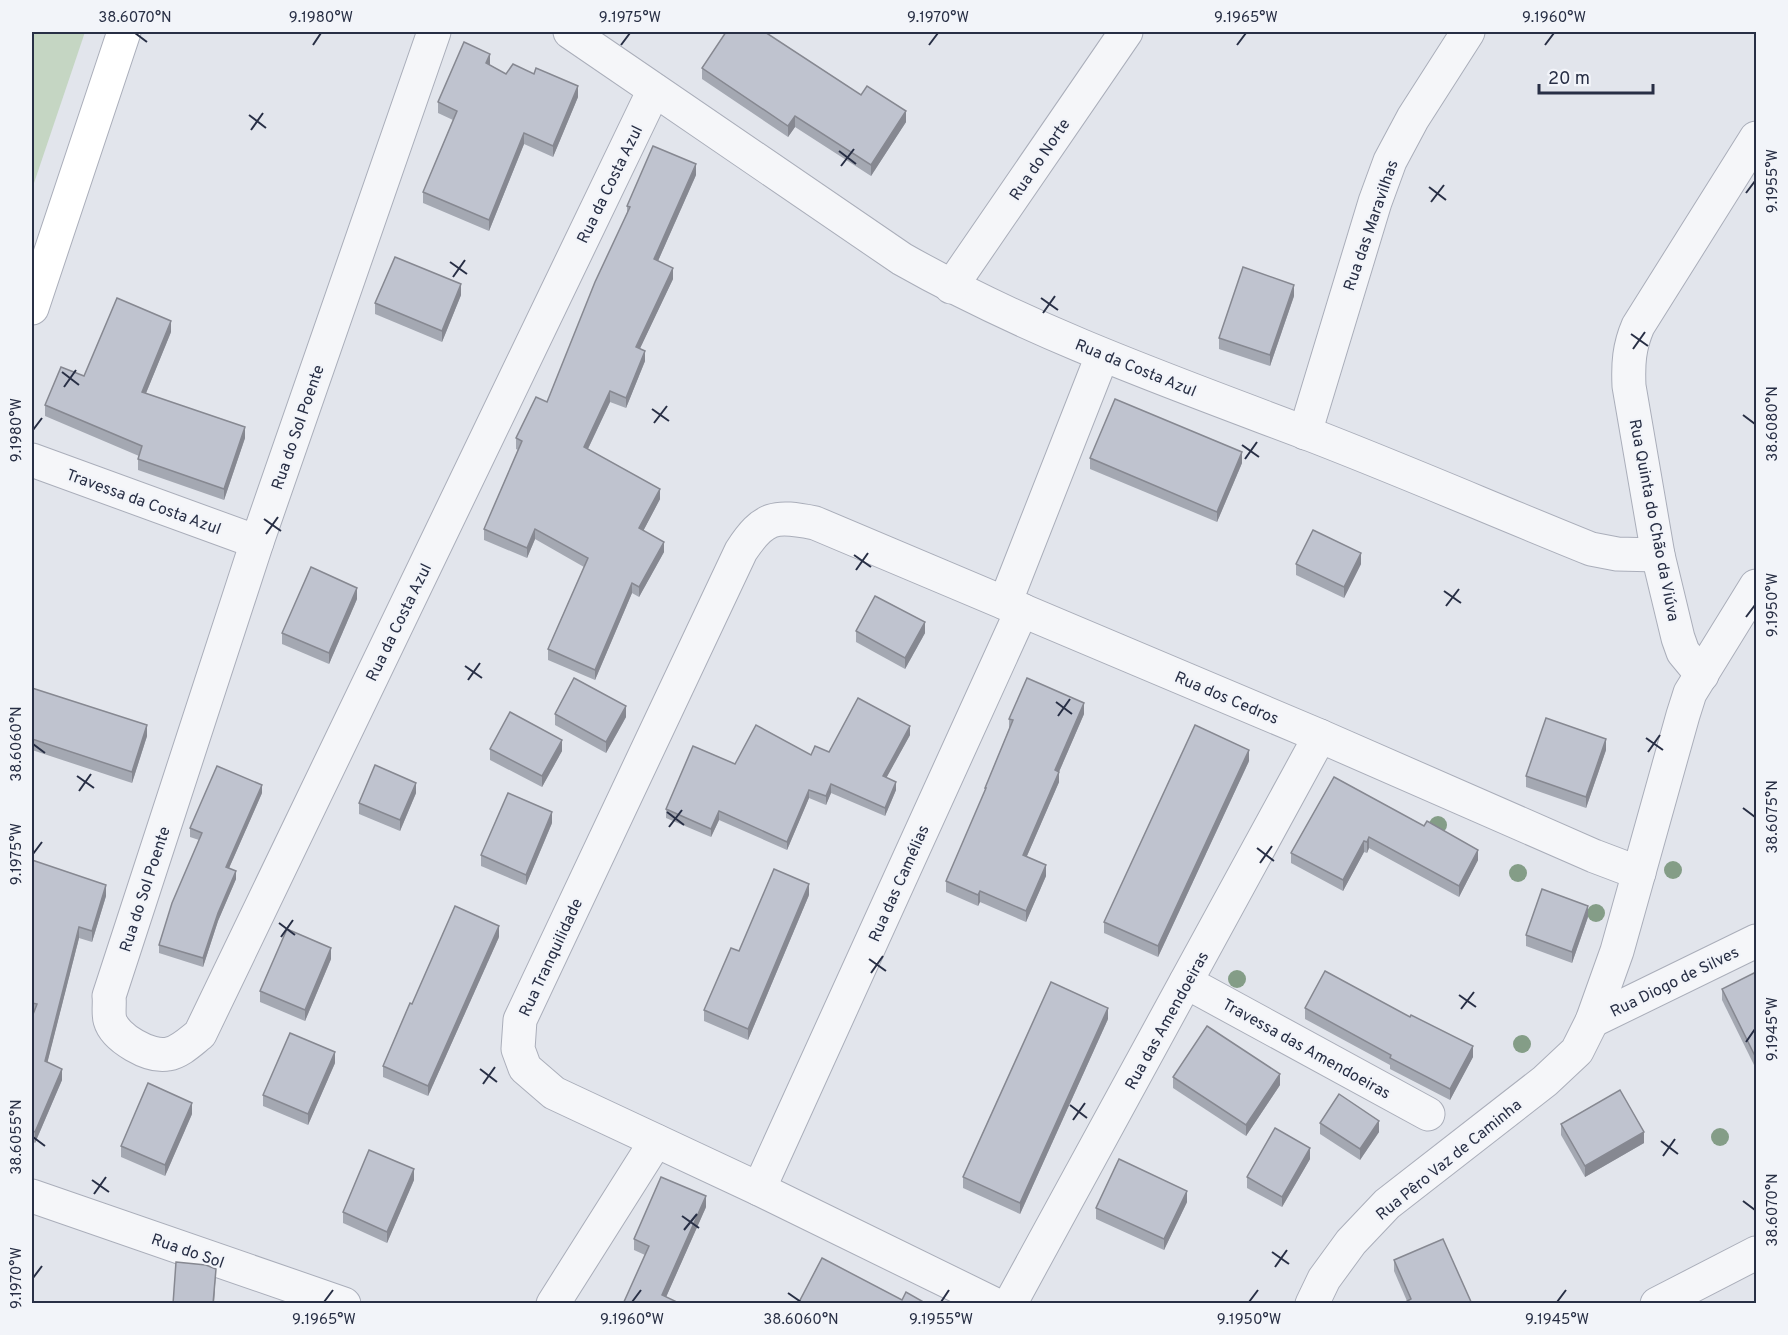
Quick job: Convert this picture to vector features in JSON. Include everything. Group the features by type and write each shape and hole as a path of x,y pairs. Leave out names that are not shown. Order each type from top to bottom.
{"main road":[{"path":"32,308 124,32"}],"street":[{"name":"Rua do Sol Poente","path":"109,996 257,542 434,32"},
{"name":"Rua da Costa Azul","path":"570,32 902,260 951,288 1102,356 1305,433 1590,549 1617,554 1658,555"},
{"name":"Rua do Norte","path":"951,288 1126,32"},
{"name":"Rua das Maravilhas","path":"1305,433 1371,213 1390,161 1413,118 1468,32"},
{"name":"Rua da Costa Azul","path":"109,996 110,1020 122,1039 146,1050 167,1055 183,1047 200,1034 654,90"},
{"name":"Rua Quinta do Chão da Viúva","path":"1702,675 1683,652 1658,555 1629,386 1628,365 1631,344 1638,326 1756,138"},
{"name":"Rua das Camélias","path":"759,1189 1014,607 1102,356"},
{"name":"Travessa da Costa Azul","path":"32,460 257,542"},
{"name":"Rua Tranquilidade","path":"815,523 789,518 769,520 753,533 741,551 520,1020 518,1049 525,1068 554,1093 759,1189 994,1304"},
{"name":"Rua dos Cedros","path":"815,523 1320,736 1594,856 1639,873"},
{"path":"1592,1021 1617,951 1690,693 1756,586"},
{"name":"Rua das Amendoeiras","path":"1010,1304 1320,736"},
{"name":"Rua Diogo de Silves","path":"1592,1021 1756,940"},
{"name":"Travessa das Amendoeiras","path":"1186,982 1428,1114"},
{"name":"Rua Pêro Vaz de Caminha","path":"1312,1304 1324,1280 1351,1242 1387,1204 1545,1081 1576,1051 1592,1021"},
{"path":"553,1304 656,1141"},
{"name":"Rua do Sol","path":"32,1196 344,1304"},
{"path":"1657,1304 1756,1253"}],"green space":[{"path":"32,32 85,32 32,189"}],"building":[{"path":"726,32 765,32 861,95 867,86 906,111 871,165 795,116 788,126 702,68"},
{"path":"464,42 490,54 486,63 506,74 513,64 534,74 536,68 578,86 553,146 524,133 489,220 423,192 457,111 438,102"},
{"path":"653,146 696,164 654,259 673,268 636,347 645,351 626,398 610,391 584,447 660,489 639,528 664,542 639,587 632,583 595,670 548,649 588,558 535,529 527,548 484,529 522,441 516,438 536,397 547,402 595,282 630,207 627,206"},
{"path":"395,257 461,284 442,331 375,303"},
{"path":"1243,267 1294,285 1270,355 1219,338"},
{"path":"117,298 171,321 142,392 245,427 224,489 138,459 142,446 45,405 61,367 84,376"},
{"path":"1115,399 1242,452 1217,512 1090,458"},
{"path":"1313,530 1361,553 1344,587 1296,564"},
{"path":"311,567 357,588 329,653 282,633"},
{"path":"875,596 925,622 905,658 856,631"},
{"path":"574,678 626,706 606,742 555,714"},
{"path":"1027,678 1084,703 1055,770 1059,772 1023,855 1046,865 1026,911 980,891 978,895 946,881 986,788 1013,720 1009,719"},
{"path":"32,688 147,725 132,772 32,739"},
{"path":"858,698 910,726 883,776 896,782 885,808 831,784 826,796 809,790 787,842 719,811 711,829 666,809 693,746 735,764 756,725 811,755 815,746 829,752"},
{"path":"510,712 562,740 542,776 490,749"},
{"path":"1546,718 1606,739 1586,797 1526,776"},
{"path":"1195,725 1249,750 1158,946 1104,922"},
{"path":"375,765 416,783 400,820 359,803"},
{"path":"217,766 262,785 226,867 236,871 218,913 203,958 159,945 172,903 202,833 190,828"},
{"path":"1334,777 1424,826 1427,821 1478,850 1459,886 1369,837 1367,842 1364,841 1343,880 1291,853"},
{"path":"508,793 552,812 526,875 481,855"},
{"path":"32,860 106,885 92,931 79,927 45,1061 62,1069 35,1132 32,1130 32,1017 37,1004 32,1003"},
{"path":"774,869 809,884 748,1029 704,1010 731,948 739,951"},
{"path":"1542,889 1588,906 1572,952 1526,935"},
{"path":"455,906 499,926 428,1086 383,1066"},
{"path":"287,929 331,948 305,1010 260,991"},
{"path":"1325,971 1410,1017 1411,1015 1473,1046 1450,1089 1390,1058 1391,1055 1305,1008"},
{"path":"1756,972 1756,1058 1722,989"},
{"path":"1051,982 1108,1008 1020,1203 963,1177"},
{"path":"1207,1026 1280,1074 1246,1125 1173,1077"},
{"path":"290,1033 335,1052 308,1114 263,1095"},
{"path":"148,1083 192,1103 165,1165 121,1146"},
{"path":"1620,1090 1644,1132 1585,1166 1561,1124"},
{"path":"1339,1094 1379,1121 1360,1149 1320,1123"},
{"path":"1275,1128 1310,1148 1282,1197 1247,1177"},
{"path":"369,1150 414,1169 387,1232 343,1212"},
{"path":"1119,1159 1187,1191 1164,1239 1096,1208"},
{"path":"661,1177 706,1196 662,1295 677,1302 676,1304 623,1304 649,1246 634,1239"},
{"path":"1443,1239 1472,1304 1402,1304 1411,1299 1394,1260"},
{"path":"822,1258 902,1300 906,1292 927,1304 798,1304"},
{"path":"176,1262 206,1265 216,1269 213,1304 173,1304"}]}
